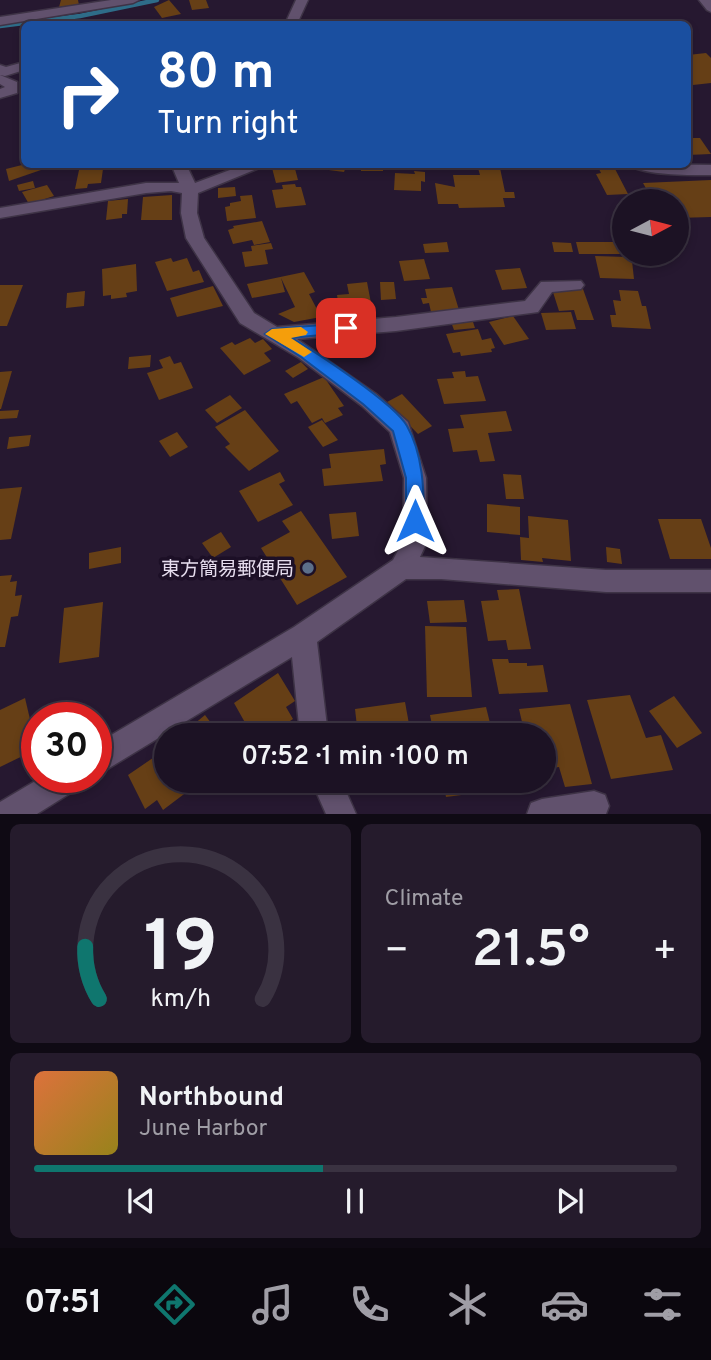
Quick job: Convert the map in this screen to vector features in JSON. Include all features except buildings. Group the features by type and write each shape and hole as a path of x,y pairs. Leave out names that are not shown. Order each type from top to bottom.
{"street":[{"path":"2,17 133,0"},
{"path":"292,21 302,0"},
{"path":"705,0 711,8"},
{"path":"0,94 12,90 12,85 1,74 21,67"},
{"path":"112,751 303,636 402,568 415,542 415,478 400,428 369,400 306,353 247,318 195,238 189,213 190,190 180,168"},
{"path":"0,213 146,188 171,186 190,190 251,168"},
{"path":"668,168 711,170"},
{"path":"272,334 396,324 531,307 547,286 575,285"},
{"path":"402,568 441,568 606,581 711,581"},
{"path":"303,636 313,723"},
{"path":"8,814 43,793"},
{"path":"332,793 341,814"},
{"path":"542,814 594,806"}],"waterway":[{"path":"40,21 80,16 157,0"},
{"path":"0,26 21,23"}],"slow traffic":[{"path":"301,332 272,334 304,352"}],"place":[{"name":"東方簡易郵便局","path":"308,568"}],"route":[{"path":"346,328 272,334 306,353 369,400 400,428 415,478 415,521"}]}
